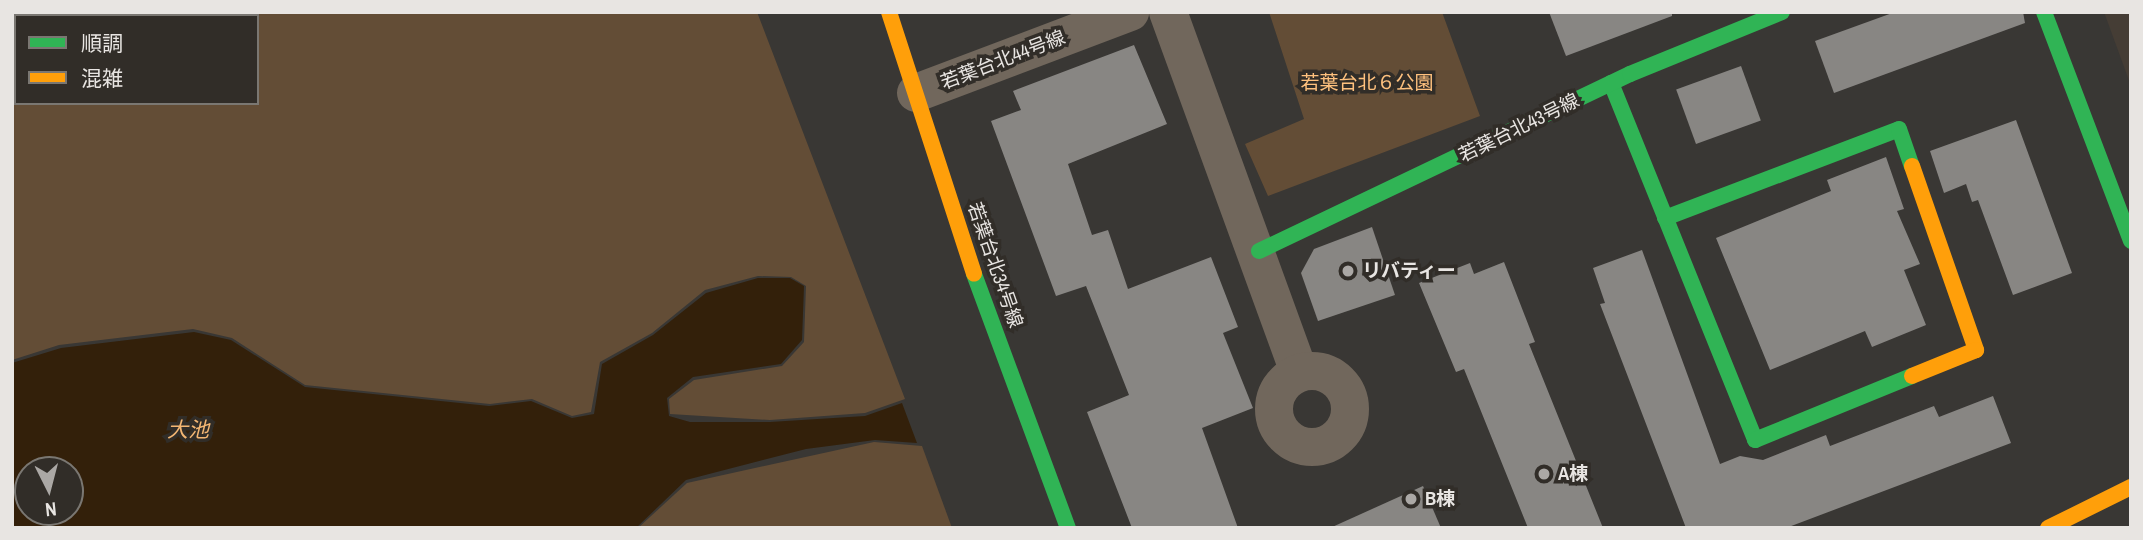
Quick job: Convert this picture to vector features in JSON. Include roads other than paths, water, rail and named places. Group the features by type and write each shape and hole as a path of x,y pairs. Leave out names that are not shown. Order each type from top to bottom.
{"street":[{"name":"若葉台北34号線","path":"889,12 977,283 1068,528"},
{"name":"若葉台北44号線","path":"916,93 1130,12"},
{"path":"1168,12 1259,251 1299,371"},
{"name":"若葉台北43号線","path":"1259,251 1611,83 1782,12"},
{"path":"2045,12 2131,241"},
{"path":"1611,83 1665,218 1755,440 1976,349 1899,129 1665,218"},
{"path":"2049,528 2131,487"}],"water":[{"name":"大池","path":"758,278 790,278 804,286 802,340 781,364 693,377 667,398 669,416 690,422 770,422 865,416 902,403 917,443 875,440 806,449 686,480 636,528 12,528 12,363 61,348 194,332 231,340 305,387 489,406 531,401 572,418 594,414 602,364 653,335 706,293"}],"place":[{"name":"リバティー","path":"1348,271"},
{"name":"A棟","path":"1544,474"},
{"name":"B棟","path":"1411,499"}],"park label":[{"name":"若葉台北６公園","path":"1367,83"}]}
